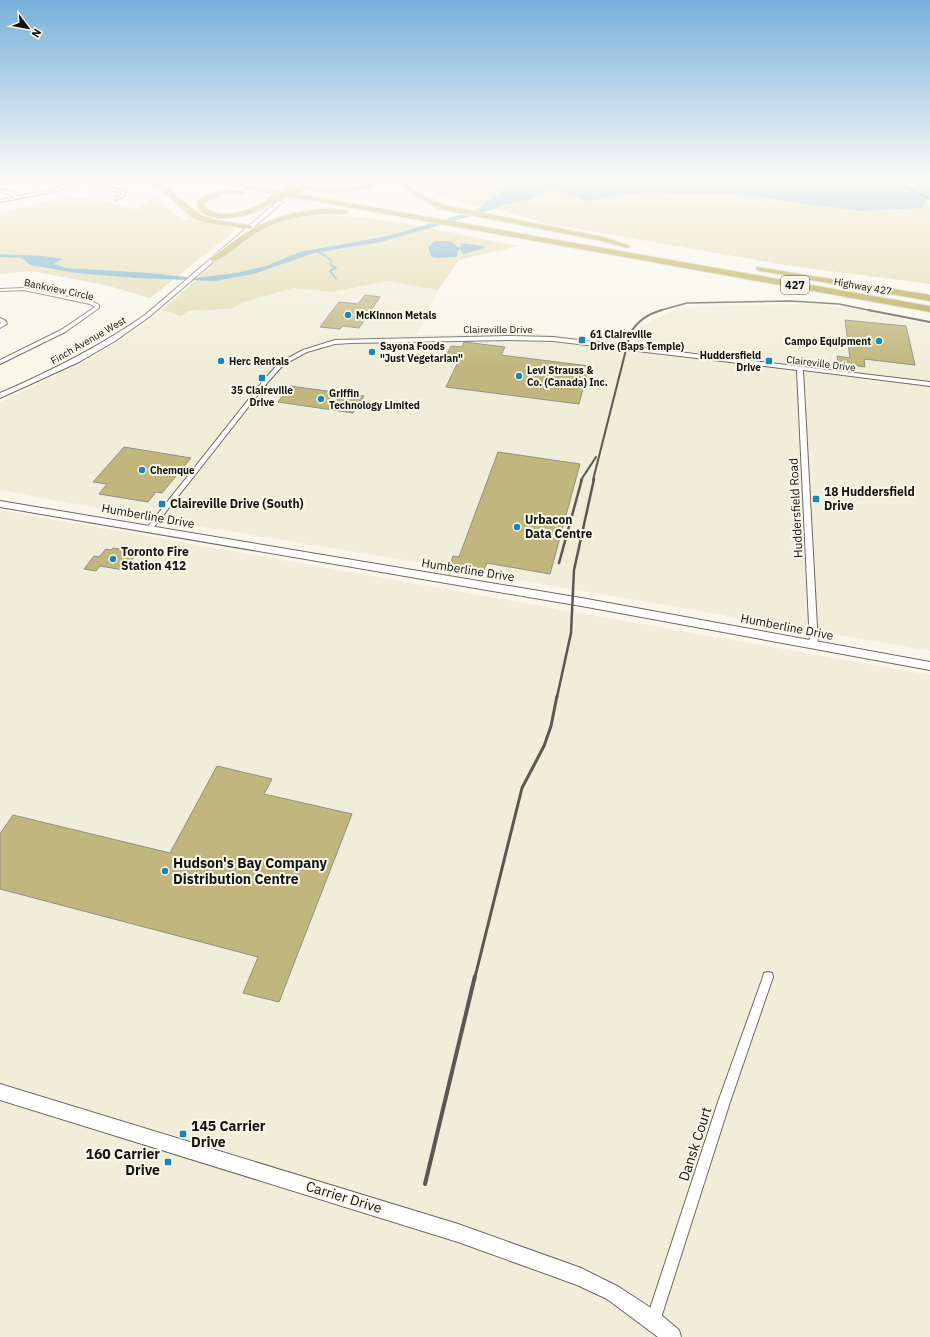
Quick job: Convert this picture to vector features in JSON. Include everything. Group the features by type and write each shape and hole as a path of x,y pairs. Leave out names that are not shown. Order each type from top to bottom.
{"highway":[{"path":"213,259 217,258 240,241"},
{"name":"Highway 427","path":"547,241 930,309"},
{"path":"600,241 650,250"},
{"path":"611,241 627,246"},
{"name":"Highway 427","path":"751,268 930,298"}],"street":[{"name":"Finch Avenue West","path":"0,390 58,364 104,339 175,287 230,241"},
{"name":"Finch Avenue West","path":"197,269 213,259 232,241"},
{"name":"Finch Avenue West","path":"0,396 65,367 110,341 147,316 175,287"},
{"name":"Bankview Circle","path":"0,290 24,290 92,303 97,306 97,308 63,331 0,362"},
{"path":"0,320 4,322 4,324 0,326"},
{"name":"Claireville Drive","path":"148,530 256,393 281,364 305,351 335,342 509,338 553,339 800,370 930,384"},
{"name":"Huddersfield Road","path":"800,370 814,645"},
{"name":"Humberline Drive","path":"0,504 573,600 930,666"},
{"name":"Dansk Court","path":"653,1321 724,1102 768,978"},
{"name":"Carrier Drive","path":"0,1092 458,1233 581,1277 613,1293 653,1321 672,1337"}],"shaded area":[{"path":"0,241 221,241 150,298 109,286 32,271 0,274"},
{"path":"243,241 495,241 518,246 459,260 438,290 388,281 332,292 293,288 244,302 230,309 188,311 181,316 162,310 228,251"},
{"path":"650,241 930,241 930,284 792,266"},
{"path":"388,281 438,290 416,335 533,333 634,344 641,326 678,308 753,305 815,304 860,310 930,325 930,651 422,563 161,520 0,490 0,402 88,360 126,337 162,310 181,316 188,311 230,309 244,302 293,288 332,292"},
{"path":"0,510 930,675 930,1337 0,1337"}],"water":[{"path":"358,241 383,241 314,253 253,274 215,281 136,278 76,273 30,265 22,258 0,257 0,254 43,256 63,259 53,264 67,268 149,273 195,278 236,273 266,266 300,252"},
{"path":"434,241 451,241 458,247 461,247 461,243 483,246 485,248 463,254 461,250 458,250 456,257 437,258 432,257 428,248"}],"building":[{"name":"McKinnon Metals","path":"365,295 380,297 359,328 343,326 340,329 320,327 339,302 358,304"},
{"name":"Campo Equipment","path":"845,320 906,326 915,365 864,359 865,367 838,363 837,356 850,358"},
{"name":"Levi Strauss & Co. (Canada) Inc.","path":"464,342 505,347 501,355 589,366 579,404 446,387 458,362 444,360 451,346 462,347"},
{"name":"Griffin Technology Limited","path":"290,386 364,396 353,413 278,402"},
{"name":"Chemque","path":"124,447 191,458 162,493 156,492 148,502 99,494 107,484 93,482"},
{"name":"Urbacon Data Centre","path":"498,452 580,464 550,574 487,563 484,570 450,565 453,556 459,557"},
{"name":"Toronto Fire Station 412","path":"113,548 133,551 132,553 137,554 123,570 100,566 96,571 84,569 94,556 99,557 106,549 111,550"},
{"name":"Hudson's Bay Company Distribution Centre","path":"217,766 272,779 264,794 352,814 279,1002 243,993 258,957 0,889 0,834 13,815 170,853"}],"waterway":[{"path":"317,251 331,260 331,265 336,268 330,271 336,279"}],"railway":[{"path":"658,311 687,303 791,301 839,304 870,310"},
{"path":"593,480 630,334 636,325 643,319 662,310"},
{"path":"870,310 930,322"},
{"path":"581,480 596,457"},
{"path":"559,563 582,479"},
{"path":"557,697 571,633 574,570 594,479"},
{"path":"475,977 522,788 544,746 551,726 557,696"},
{"path":"425,1184 475,976"}],"place":[{"name":"McKinnon Metals","path":"348,315"},
{"name":"61 Claireville Drive (Baps Temple)","path":"582,340"},
{"name":"Campo Equipment","path":"879,341"},
{"name":"Sayona Foods \"Just Vegetarian\"","path":"372,352"},
{"name":"Herc Rentals","path":"221,361"},
{"name":"Huddersfield Drive","path":"769,361"},
{"name":"Levi Strauss & Co. (Canada) Inc.","path":"519,376"},
{"name":"35 Claireville Drive","path":"262,378"},
{"name":"Griffin Technology Limited","path":"321,399"},
{"name":"Chemque","path":"142,470"},
{"name":"18 Huddersfield Drive","path":"816,499"},
{"name":"Claireville Drive (South)","path":"162,504"},
{"name":"Urbacon Data Centre","path":"517,527"},
{"name":"Toronto Fire Station 412","path":"113,559"},
{"name":"Hudson's Bay Company Distribution Centre","path":"165,871"},
{"name":"145 Carrier Drive","path":"183,1134"},
{"name":"160 Carrier Drive","path":"168,1162"}]}
